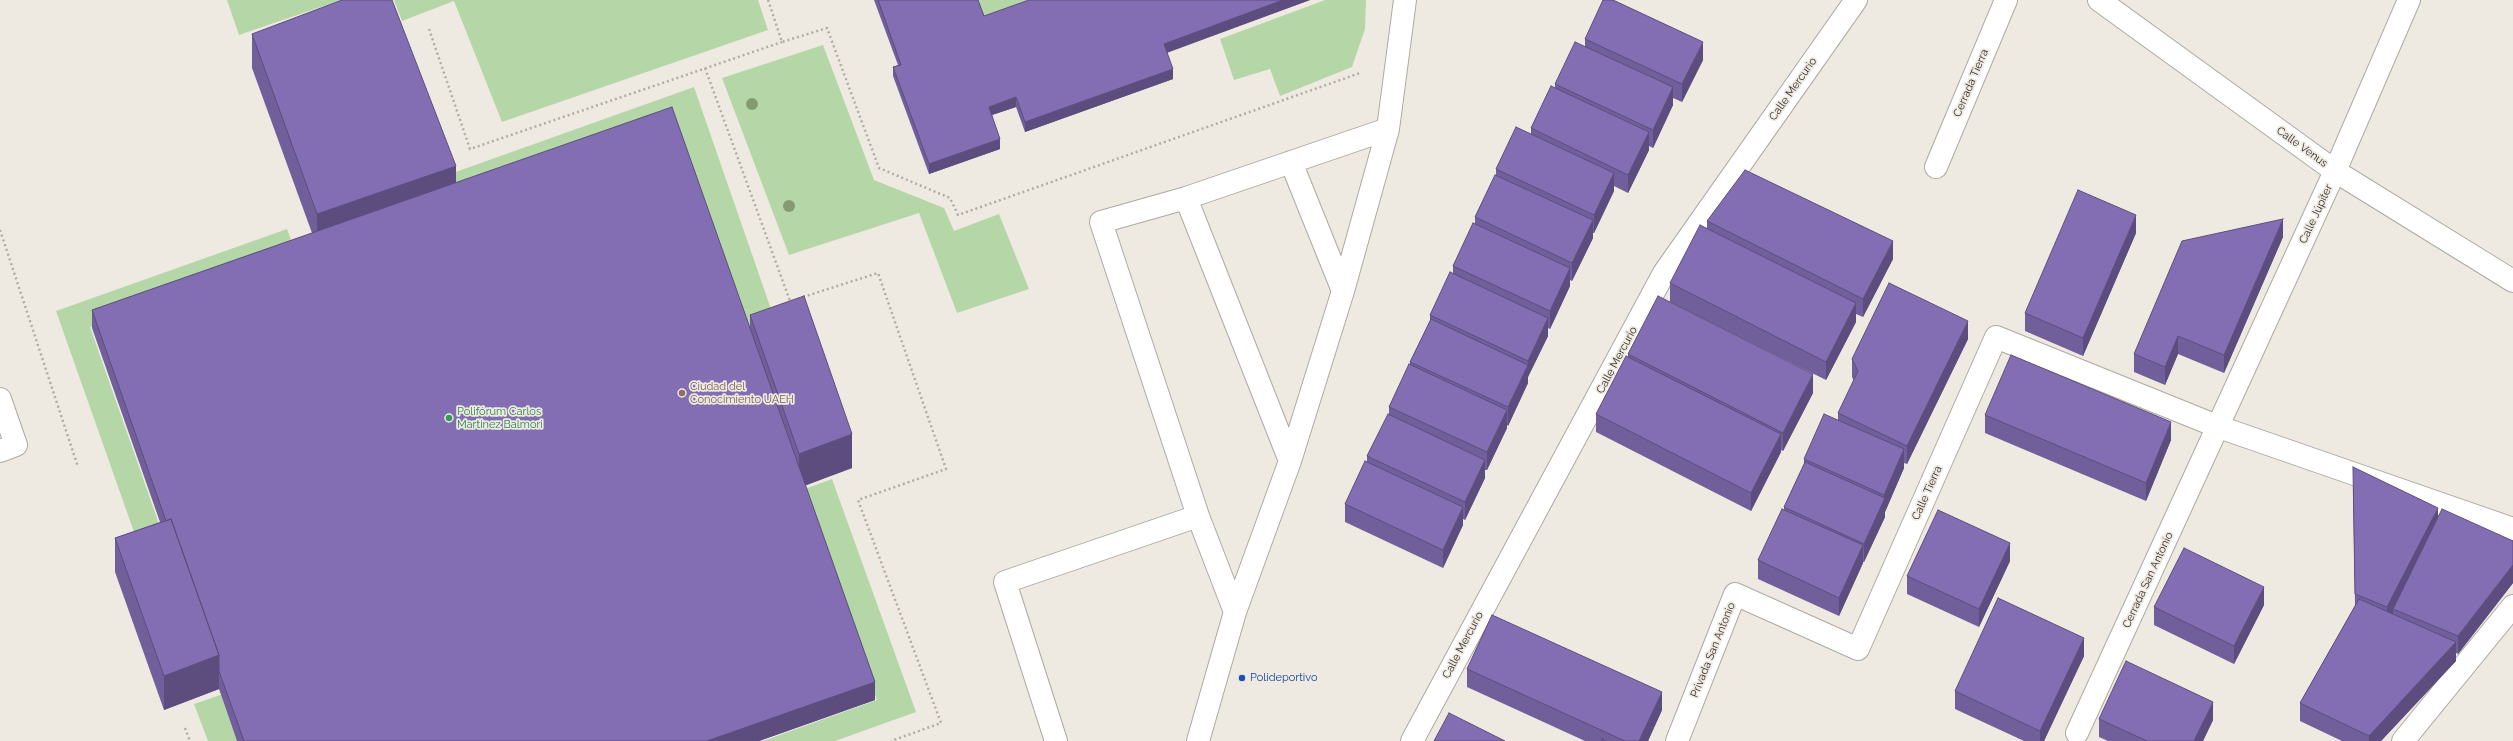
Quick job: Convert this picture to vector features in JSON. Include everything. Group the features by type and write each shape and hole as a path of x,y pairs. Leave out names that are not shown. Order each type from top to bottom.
{"street":[{"path":"1198,741 1235,612 1290,461 1343,290 1388,129 1405,0"},
{"name":"Calle Mercurio","path":"1412,741 1664,273 1856,0"},
{"name":"Cerrada Tierra","path":"1936,166 2006,0"},
{"name":"Calle Venus","path":"2099,0 2335,171 2513,281"},
{"name":"Calle Júpiter","path":"2219,427 2335,171 2409,0"},
{"path":"1235,612 1198,516 1101,222 1186,198 1388,129"},
{"path":"1291,162 1343,290"},
{"path":"1186,198 1290,461"},
{"name":"Calle Tierra","path":"1858,649 1996,337 2219,427"},
{"path":"0,399 16,445 0,450"},
{"path":"2219,427 2513,529"},
{"name":"Cerrada San Antonio","path":"2077,733 2219,427"},
{"path":"1056,741 1005,582 1198,516"},
{"name":"Privada San Antonio","path":"1677,741 1734,594 1858,649"},
{"path":"2403,741 2513,606"}],"path":[{"path":"768,0 782,42"},
{"path":"429,29 470,149 826,28 879,168 950,198 958,215 1360,74"},
{"path":"705,68 789,302 878,273 946,469 858,500 941,723 891,741"},
{"path":"0,230 78,467"},
{"path":"185,728 190,741"}],"green space":[{"path":"227,0 341,0 239,35"},
{"path":"394,0 758,0 768,30 502,122 454,1 402,21"},
{"path":"975,0 1056,0 984,26"},
{"path":"1325,0 1366,0 1365,29 1352,67 1280,96 1270,69 1234,80 1220,39"},
{"path":"823,45 874,180 944,208 954,231 999,214 1029,289 957,313 919,213 789,255 722,78"},
{"path":"694,87 780,335 751,346 457,198 450,174"},
{"path":"287,229 296,254 90,327 165,541 140,549 56,311"},
{"path":"832,479 916,712 835,741 763,741 877,700 802,490"},
{"path":"220,695 237,741 208,741 194,704"}],"building":[{"path":"342,0 392,0 456,166 317,214 252,34"},
{"path":"878,0 978,0 984,16 1029,0 1283,0 1164,44 1173,69 1025,122 1016,97 989,107 1000,139 929,164 893,67 901,65"},
{"path":"1603,0 1613,0 1703,42 1682,84 1585,39"},
{"path":"1575,42 1673,87 1653,130 1555,84"},
{"path":"1551,86 1649,132 1628,175 1531,128"},
{"name":"Polifórum Carlos Martinez Balmori","path":"672,107 875,682 707,741 244,741 219,671 219,655 171,519 166,521 92,310"},
{"path":"1516,127 1614,173 1594,215 1496,169"},
{"path":"1745,170 1893,241 1863,299 1707,221"},
{"path":"1495,175 1593,220 1572,263 1475,217"},
{"path":"2078,190 2136,215 2083,338 2025,313"},
{"path":"2283,219 2224,355 2178,336 2165,367 2134,354 2182,241"},
{"path":"1473,223 1570,268 1550,311 1453,266"},
{"path":"1700,225 1856,303 1826,362 1670,283"},
{"path":"1450,272 1548,318 1528,361 1430,315"},
{"path":"1889,283 1968,321 1907,446 1838,413 1858,371 1852,359"},
{"path":"804,296 852,434 799,454 750,315"},
{"path":"1658,296 1813,374 1783,433 1628,354"},
{"path":"1431,319 1528,365 1508,407 1410,362"},
{"path":"2011,355 2171,422 2146,483 1985,415"},
{"path":"1626,356 1781,434 1751,493 1596,414"},
{"path":"1409,364 1507,410 1487,452 1389,407"},
{"path":"1388,414 1485,460 1465,502 1367,456"},
{"path":"1824,414 1904,449 1884,495 1804,459"},
{"path":"1365,461 1463,507 1443,550 1345,504"},
{"path":"1805,462 1885,498 1864,544 1784,507"},
{"path":"2353,467 2438,508 2387,607 2355,594"},
{"path":"1782,509 1863,545 1839,598 1758,560"},
{"path":"2442,509 2513,541 2513,565 2458,636 2393,609"},
{"path":"1938,510 2010,543 1979,609 1907,576"},
{"path":"171,519 219,655 164,676 115,538"},
{"path":"2184,548 2264,587 2234,646 2154,607"},
{"path":"1998,598 2084,638 2040,731 1955,691"},
{"path":"2359,599 2456,642 2369,736 2300,703"},
{"path":"1492,615 1662,692 1639,741 1625,741 1467,669"},
{"path":"2126,661 2213,702 2194,741 2147,741 2099,719"},
{"path":"1449,713 1505,741 1434,741"}],"place":[{"name":"Ciudad del Conocimiento UAEH","path":"682,393"},
{"name":"Polifórum Carlos Martinez Balmori","path":"449,418"},
{"name":"Polideportivo","path":"1242,678"}]}
